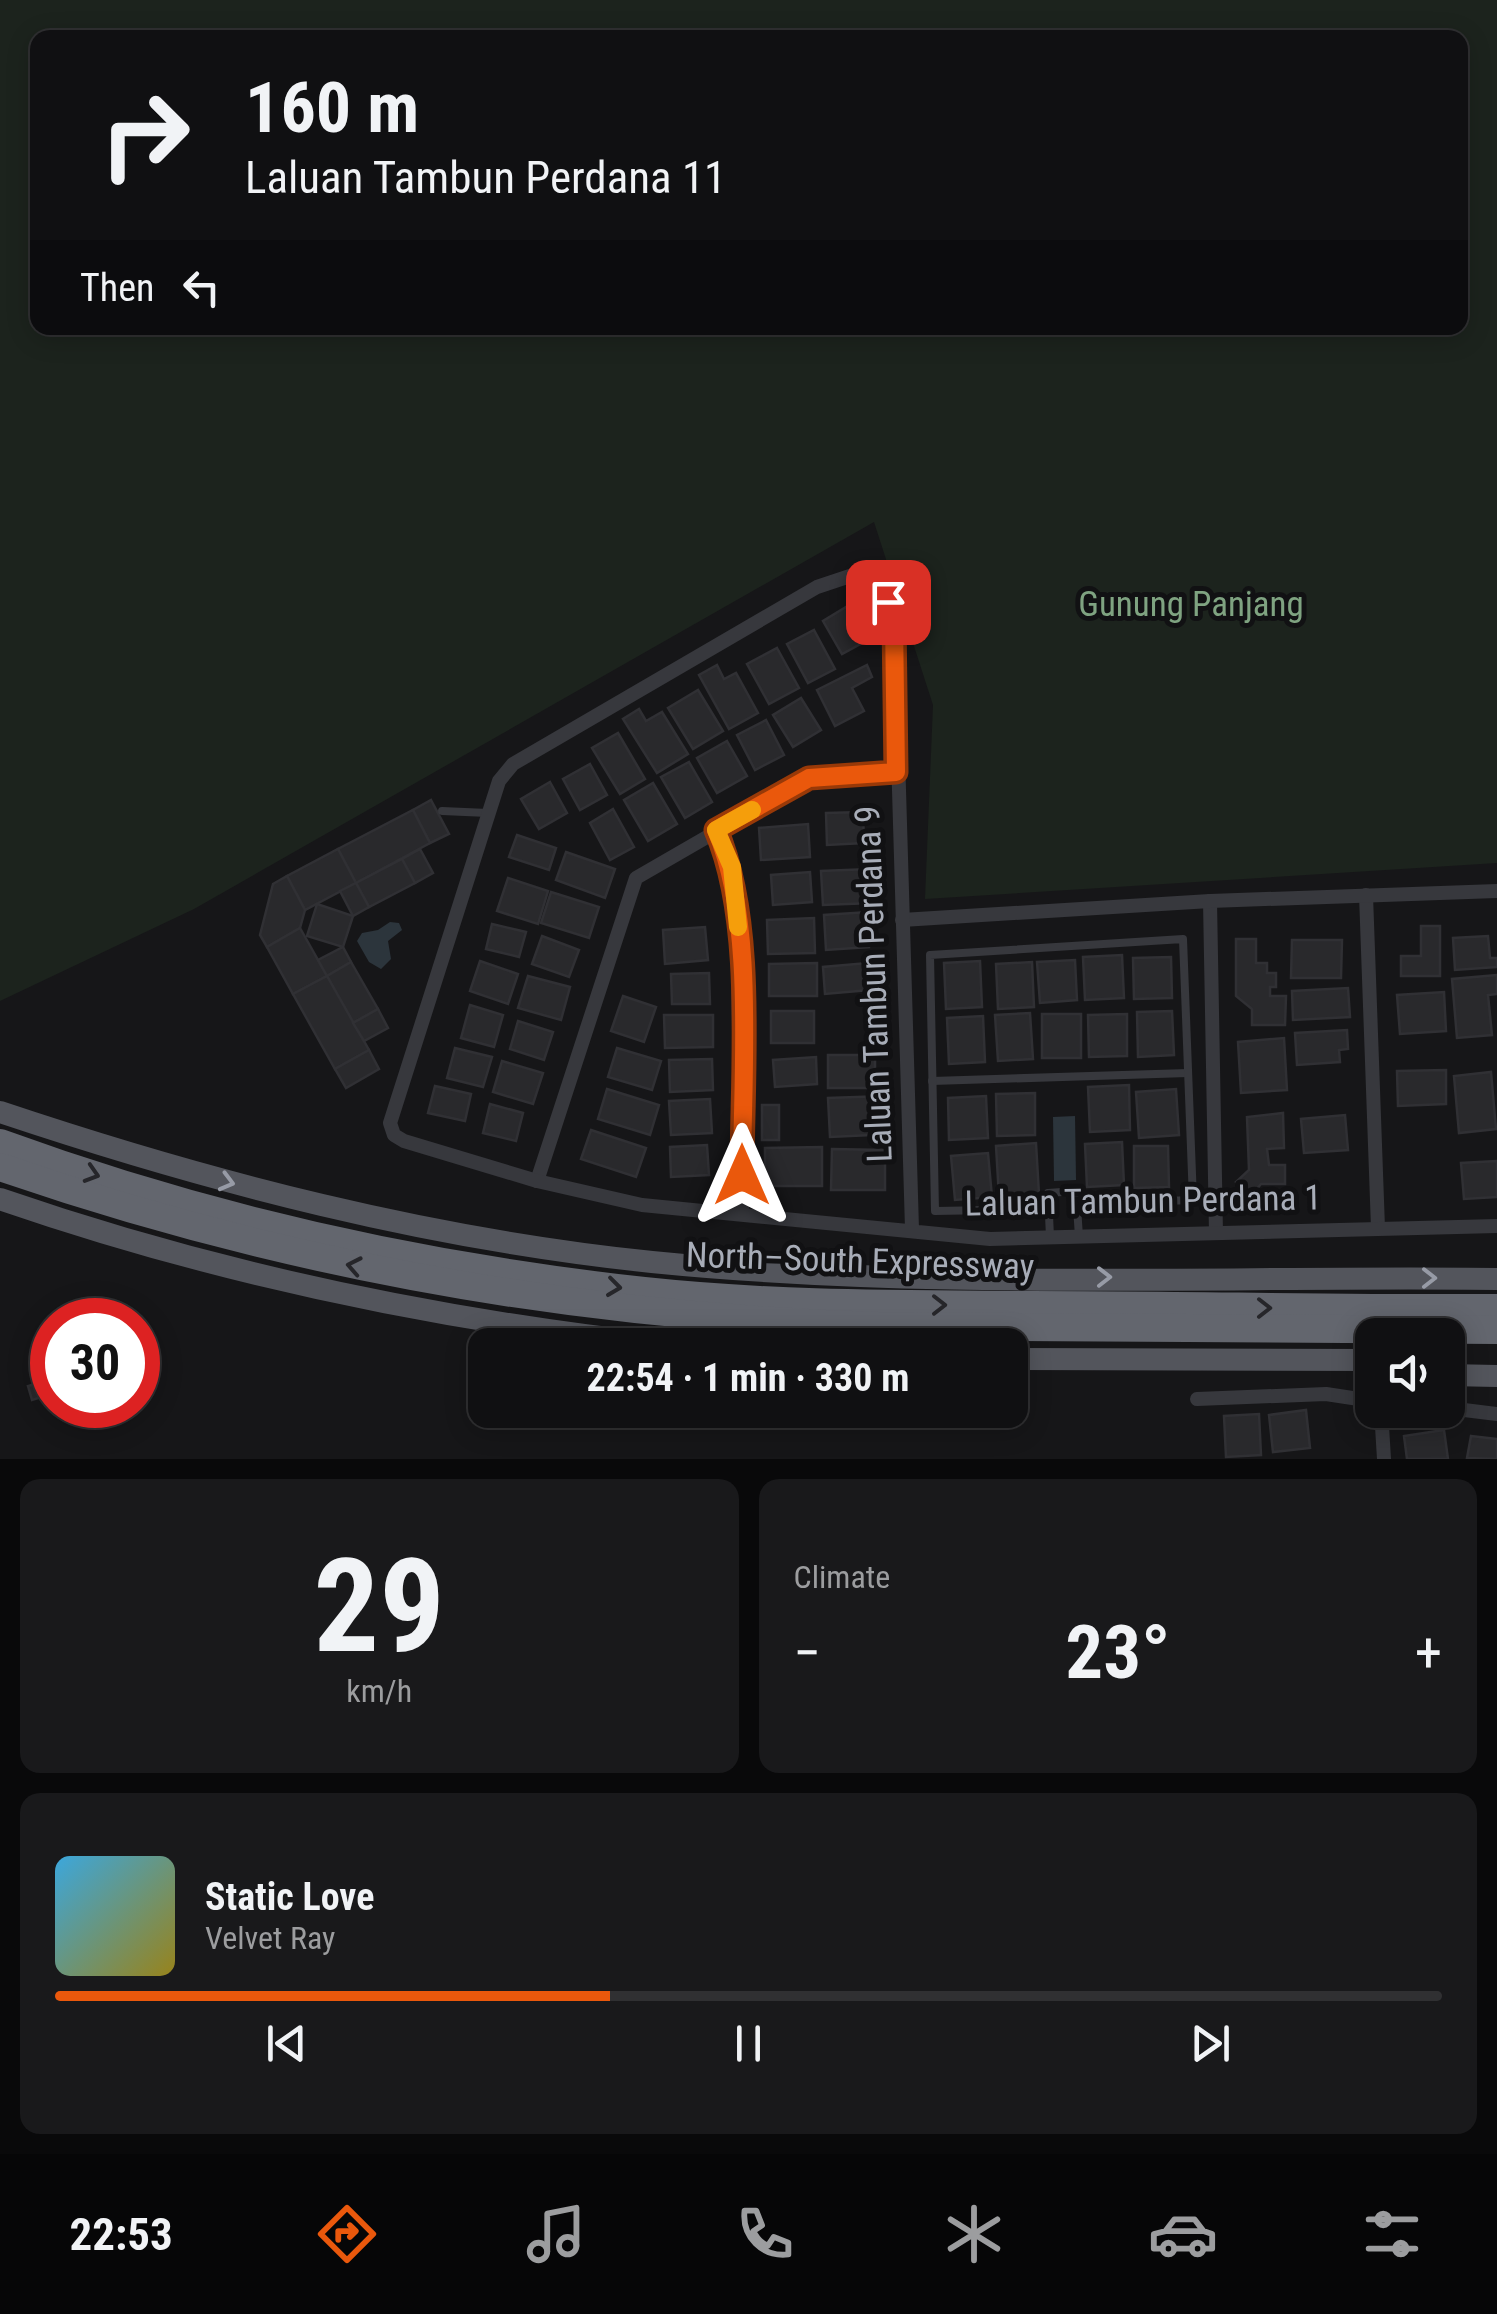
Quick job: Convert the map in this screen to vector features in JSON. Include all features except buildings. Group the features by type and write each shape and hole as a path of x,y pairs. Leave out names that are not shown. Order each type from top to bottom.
{"highway":[{"name":"North–South Expressway","path":"0,1143 185,1202 316,1236 442,1263 648,1291 869,1305 1497,1308"},
{"name":"North–South Expressway","path":"0,1167 129,1209 320,1260 616,1309 878,1326 1497,1330"}],"main road":[{"path":"0,1112 132,1156 384,1220 651,1262 778,1272 894,1275 1497,1279"},
{"path":"0,1198 109,1236 272,1281 404,1309 542,1328"},
{"path":"1028,1358 1355,1360"},
{"path":"1258,1360 1302,1371 1355,1373"},
{"path":"1465,1360 1497,1360"},
{"path":"1465,1375 1497,1376"}],"street":[{"name":"Laluan Tambun Perdana 9","path":"488,814 499,781 514,764 817,588 856,574 876,583 894,620 912,1229"},
{"path":"537,1181 636,878 809,778 896,772"},
{"name":"Laluan Tambun Perdana 1","path":"488,814 390,1123 394,1134 404,1142 537,1181 642,1205 990,1239 1497,1226"},
{"path":"716,830 732,867 737,912 742,1214"},
{"path":"902,920 1210,901 1497,891"},
{"path":"1366,895 1378,1228"},
{"path":"1210,901 1216,1233"},
{"path":"1197,1399 1326,1394 1355,1398"},
{"path":"1465,1410 1497,1414"},
{"path":"1382,1428 1384,1459"}],"lane":[{"path":"442,811 488,814"},
{"path":"1049,1209 935,1211 930,955 1183,938 1194,1200 1077,1204"},
{"path":"932,1080 1188,1073"},
{"path":"1050,1238 1048,1193 1076,1191 1079,1237"}],"green space":[{"name":"Gunung Panjang","path":"0,0 1497,0 1497,863 925,899 933,705 874,522 194,909 0,1001"}],"shaded area":[{"path":"390,922 399,923 402,930 388,941 391,959 381,969 369,962 357,941 362,933 378,930"},
{"path":"1075,1116 1076,1180 1054,1181 1053,1117"}],"slow traffic":[{"path":"738,927 732,867 716,830 752,810"}],"route":[{"path":"742,1175 737,912 732,867 716,830 809,778 896,772 894,620 888,602"}]}
